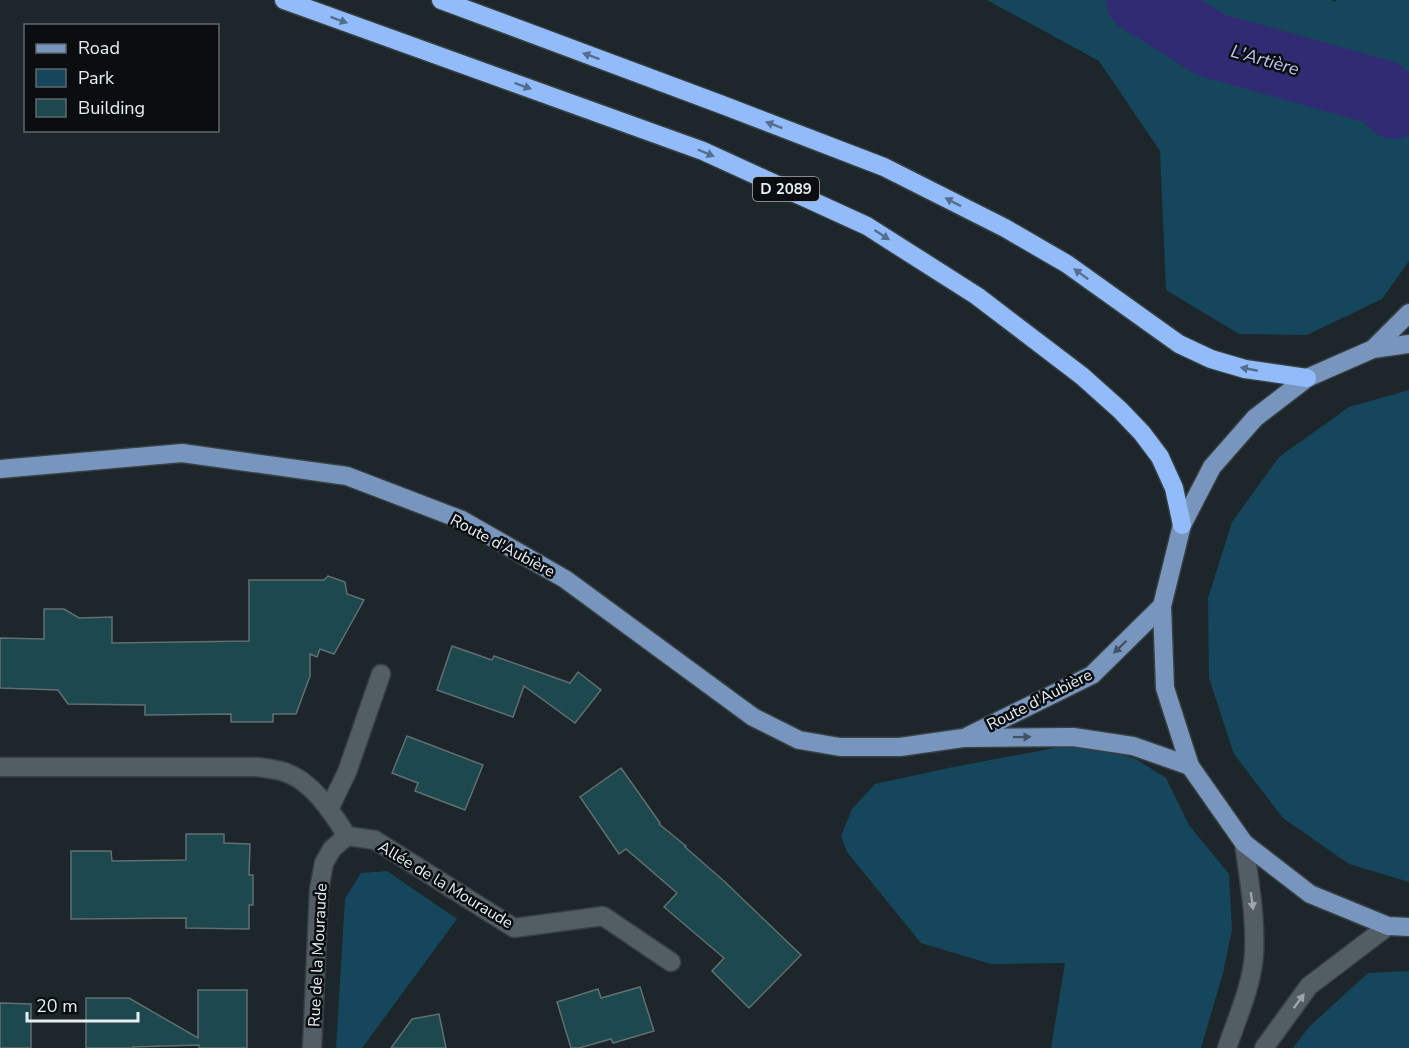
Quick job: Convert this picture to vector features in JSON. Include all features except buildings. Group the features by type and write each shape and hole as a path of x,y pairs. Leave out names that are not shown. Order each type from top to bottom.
{"highway":[{"name":"D 2089","path":"284,0 703,151 867,226 977,297 1082,376 1120,410 1142,433 1160,458 1174,488 1182,525"},
{"path":"441,0 884,167 1005,228 1066,264 1179,344 1211,359 1245,369 1307,378"}],"main road":[{"path":"1373,349 1409,313"},
{"path":"1409,344 1373,349 1307,378 1254,418 1212,468 1182,525 1162,606 1165,688 1191,766 1244,843 1310,894 1388,926 1409,927"},
{"name":"Route d'Aubière","path":"0,469 182,453 347,476 462,520 565,579 753,717 799,740 840,747 900,747 963,738 1073,737 1133,747 1191,766"},
{"name":"Route d'Aubière","path":"963,738 1092,675 1162,606"}],"street":[{"path":"330,809 347,772 381,674"},
{"path":"0,767 257,767 282,771 304,782 330,809 347,836"},
{"name":"Allée de la Mouraude","path":"347,836 375,840 514,928 603,916 671,962"},
{"name":"Rue de la Mouraude","path":"312,1048 319,890 324,863 332,849 347,836"},
{"path":"1227,1048 1248,986 1254,956 1254,920 1244,843"},
{"path":"1264,1048 1310,986 1388,926"}],"green space":[{"path":"987,0 1331,0 1335,2 1336,0 1409,0 1409,261 1382,299 1307,335 1239,334 1166,290 1160,151 1099,61"},
{"path":"1409,390 1409,882 1349,864 1283,818 1234,754 1209,678 1208,598 1232,522 1279,457 1349,407"},
{"path":"1060,747 1101,749 1136,759 1166,778 1189,825 1229,874 1232,930 1223,973 1201,1048 1051,1048 1065,963 991,964 921,943 847,852 841,836 852,809 875,784"},
{"path":"387,871 457,919 362,1048 336,1048 345,899 361,873"},
{"path":"1409,971 1409,1048 1293,1048 1309,1027 1368,973"}],"waterway":[{"name":"L'Artière","path":"1139,0 1211,45 1383,93 1394,106"}]}
